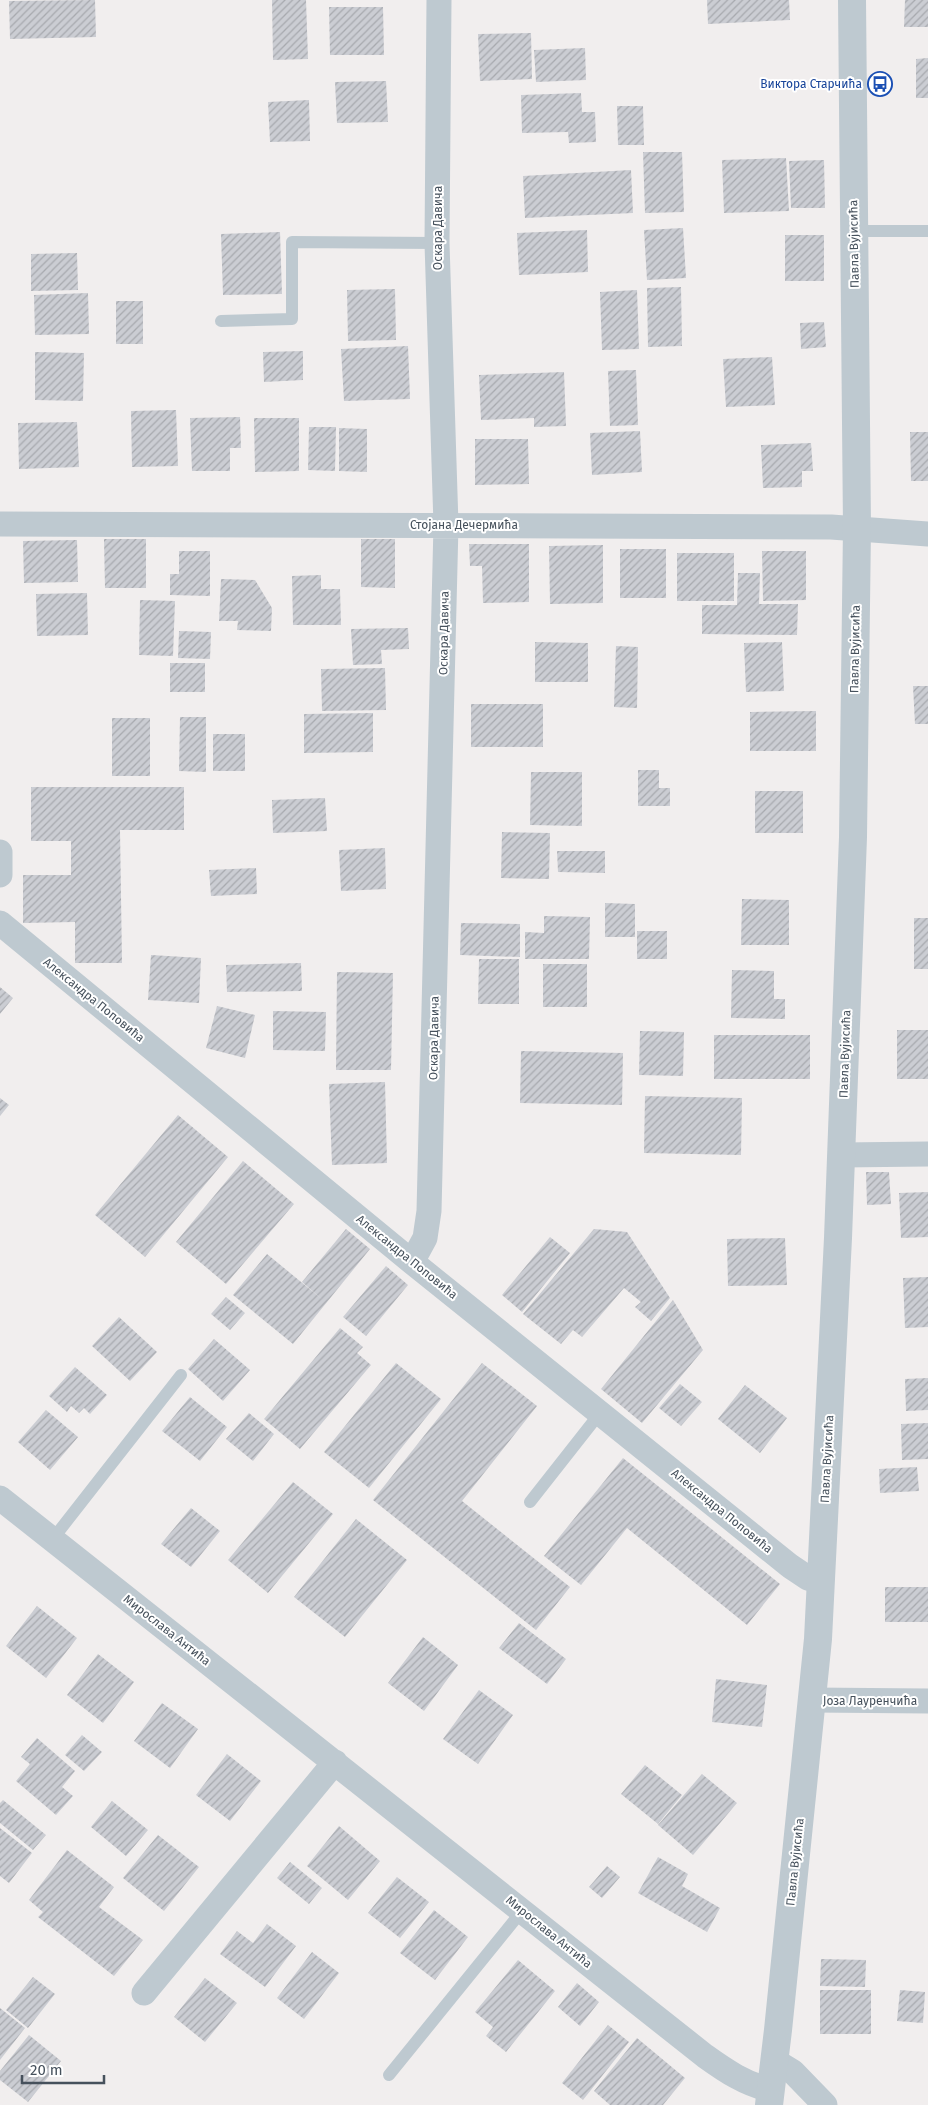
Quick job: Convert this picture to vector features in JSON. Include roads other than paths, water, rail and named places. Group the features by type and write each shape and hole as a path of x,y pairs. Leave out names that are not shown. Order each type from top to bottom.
{"street":[{"name":"Оскара Давича","path":"412,1262 424,1238 429,1211 446,525 437,243 439,0"},
{"name":"Павла Вујисића","path":"769,2098 775,2061 818,1639 841,1155 853,837 857,528 852,0"},
{"name":"Стојана Дечермића","path":"0,524 857,528 928,534"},
{"path":"0,852 0,875"},
{"name":"Александра Поповића","path":"0,923 412,1262 790,1566 808,1578 820,1580"},
{"path":"841,1155 928,1154"},
{"name":"Мирослава Антића","path":"0,1498 712,2061 769,2098"},
{"name":"Јоза Лауренчића","path":"812,1700 928,1701"},
{"path":"144,1993 335,1762"},
{"path":"775,2061 793,2072 824,2105"}],"lane":[{"path":"854,231 928,231"},
{"path":"221,321 292,319 292,242 437,243"},
{"path":"52,1540 181,1375"},
{"path":"530,1502 600,1413"},
{"path":"389,2075 522,1910"}],"place":[{"name":"Виктора Старчића","path":"880,84"}]}
